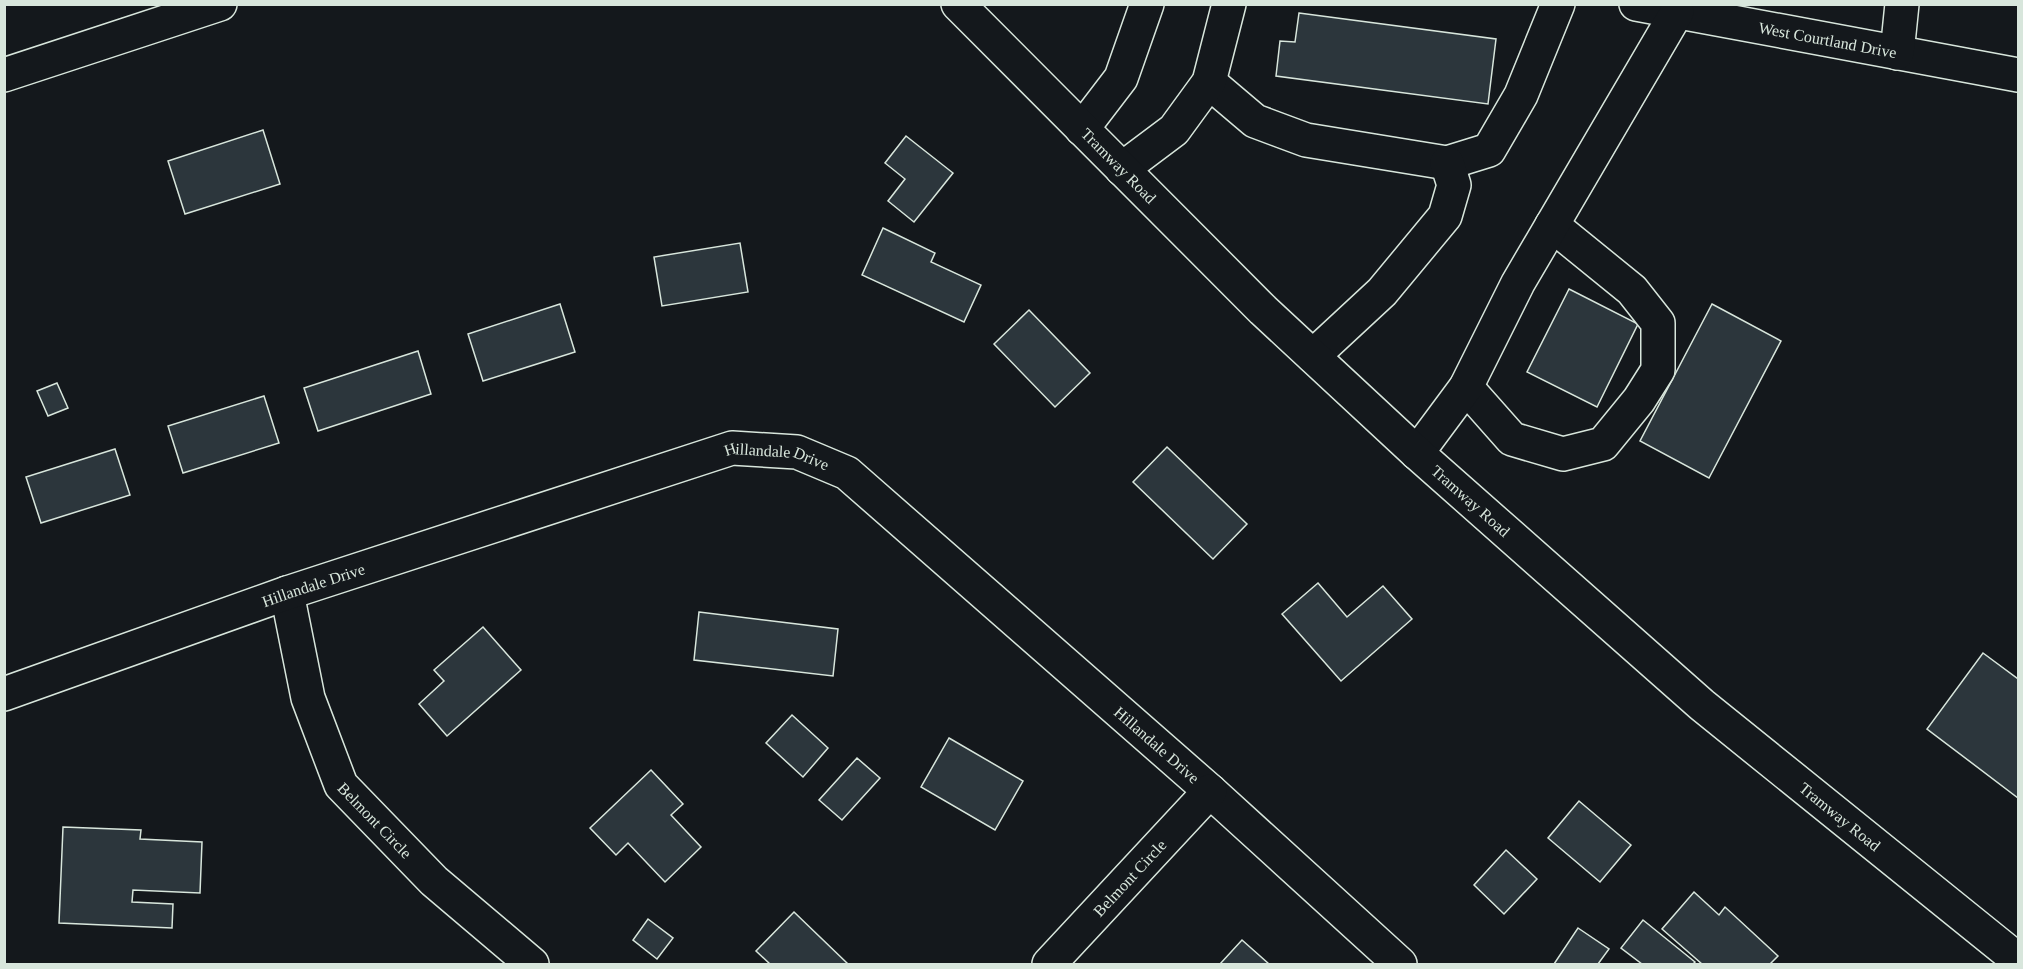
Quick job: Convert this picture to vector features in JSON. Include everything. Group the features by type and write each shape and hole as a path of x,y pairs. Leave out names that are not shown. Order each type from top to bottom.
{"street":[{"path":"4,75 220,4"},
{"name":"Tramway Road","path":"958,4 1263,310 1417,453 1702,705 2019,960"},
{"path":"1082,129 1121,78 1147,4"},
{"path":"1209,82 1255,121 1306,140 1447,163 1489,150 1521,95 1558,4"},
{"name":"West Courtland Drive","path":"1636,4 2019,75"},
{"path":"1897,53 1902,4"},
{"path":"1122,170 1174,130 1209,82 1228,5"},
{"path":"1417,453 1466,387 1518,283 1677,12"},
{"path":"1313,356 1382,292 1445,216 1454,185 1447,163"},
{"path":"1466,387 1512,439 1563,454 1603,444 1639,400 1658,370 1658,323 1632,290 1552,225"},
{"name":"Hillandale Drive","path":"4,694 286,593 732,448 797,452 847,473 1210,791 1400,964"},
{"name":"Belmont Circle","path":"286,593 308,698 342,785 434,881 532,964"},
{"name":"Belmont Circle","path":"1049,964 1210,791"}],"building":[{"path":"1299,13 1496,39 1488,104 1276,76 1280,41 1295,42"},
{"path":"263,130 280,184 185,214 168,161"},
{"path":"906,136 953,173 914,222 888,201 905,179 885,163"},
{"path":"883,228 935,253 931,262 981,285 964,322 862,275"},
{"path":"740,243 748,292 662,306 654,257"},
{"path":"1569,289 1638,324 1597,407 1527,372"},
{"path":"560,304 575,352 483,381 468,334"},
{"path":"1712,304 1781,341 1709,478 1640,441"},
{"path":"1029,310 1090,373 1055,407 994,344"},
{"path":"418,351 431,394 318,431 304,388"},
{"path":"57,383 68,408 48,416 37,391"},
{"path":"264,396 279,443 183,473 168,426"},
{"path":"1167,447 1247,524 1213,559 1133,482"},
{"path":"115,449 130,495 41,523 26,477"},
{"path":"1318,583 1347,617 1383,586 1412,619 1341,681 1282,614"},
{"path":"699,612 838,629 833,676 694,660"},
{"path":"483,627 521,670 447,736 419,704 444,681 434,670"},
{"path":"1983,653 2018,679 2018,798 1927,729"},
{"path":"792,715 828,748 803,777 766,743"},
{"path":"949,738 1023,781 995,830 921,787"},
{"path":"857,758 880,778 842,820 819,800"},
{"path":"651,770 683,804 671,815 701,847 665,882 628,843 616,855 590,828"},
{"path":"1579,801 1631,845 1600,882 1548,838"},
{"path":"63,827 141,830 140,839 202,842 200,893 133,890 132,902 173,904 172,928 59,923"},
{"path":"1506,850 1537,879 1504,914 1474,885"},
{"path":"1694,892 1719,915 1725,907 1778,956 1770,964 1702,964 1662,929"},
{"path":"794,912 848,964 770,964 756,951"},
{"path":"648,919 673,938 657,959 633,940"},
{"path":"1643,920 1695,962 1693,964 1642,964 1621,948"},
{"path":"1578,928 1609,949 1598,964 1554,964"},
{"path":"1242,940 1269,964 1220,964"}]}
